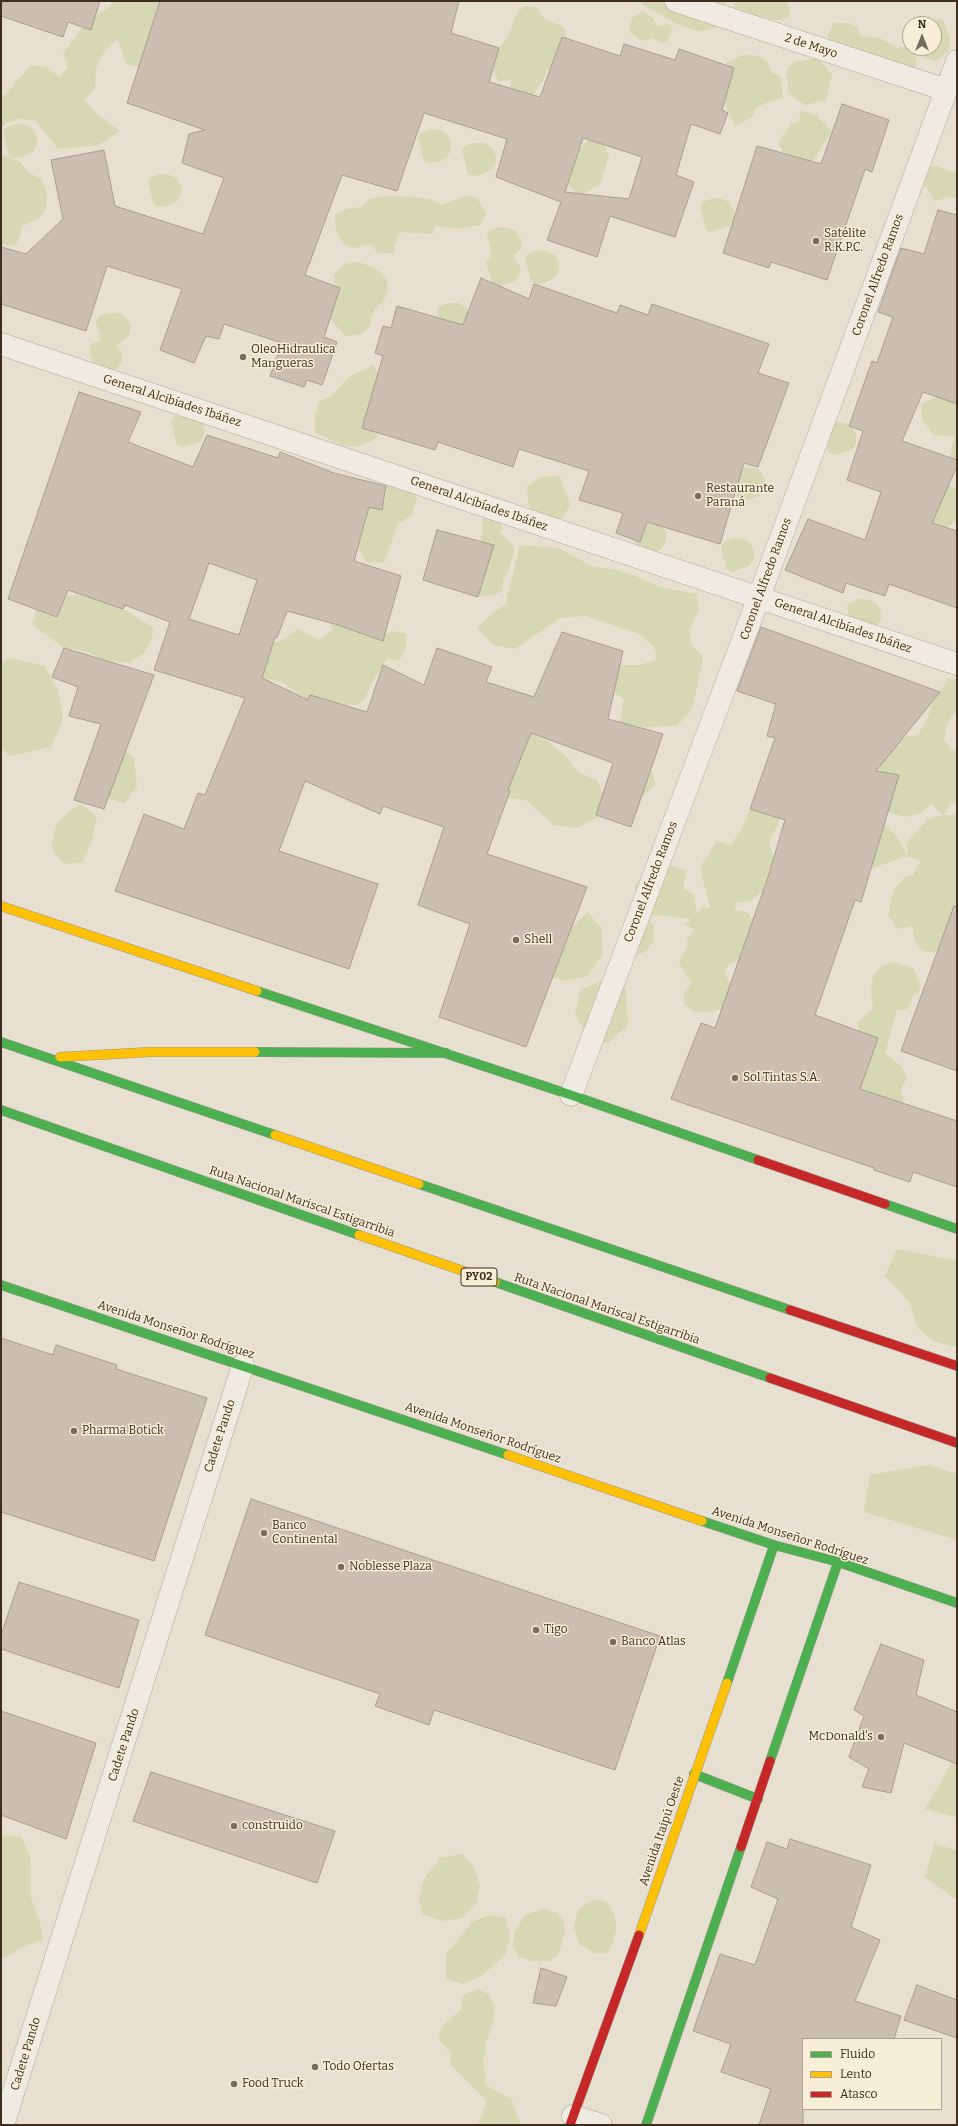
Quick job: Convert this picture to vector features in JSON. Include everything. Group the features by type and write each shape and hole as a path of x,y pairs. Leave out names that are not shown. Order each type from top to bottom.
{"main road":[{"path":"1,906 571,1095 957,1229"},
{"path":"1,1042 957,1366"},
{"path":"49,1058 151,1052 446,1053"},
{"name":"Ruta Nacional Mariscal Estigarribia","path":"1,1110 957,1443"},
{"name":"Avenida Monseñor Rodríguez","path":"1,1285 243,1365 774,1545 838,1562 957,1603"},
{"name":"Avenida Itaipú Oeste","path":"571,2120 669,1852 694,1774 774,1545"},
{"path":"646,2125 838,1562"},
{"path":"694,1774 758,1799"}],"street":[{"name":"2 de Mayo","path":"676,1 946,90"},
{"name":"Coronel Alfredo Ramos","path":"571,1095 759,597 957,61"},
{"name":"General Alcibíades Ibáñez","path":"1,344 957,664"},
{"name":"Cadete Pando","path":"3,2125 8,2090 243,1365"},
{"path":"571,2120 601,2125"}],"green space":[{"path":"115,1 166,1 143,68 126,64 118,39 105,50 96,68 95,88 85,100 94,111 120,131 99,145 58,149 36,121 19,119 5,124 1,129 1,96 5,95 31,65 47,67 59,77 68,68 63,53 86,22 108,8"},
{"path":"643,1 726,1 726,3 720,10 719,26 700,32 677,24 641,4"},
{"path":"743,1 787,1 790,10 789,17 781,20 772,20 763,16 751,20 736,15 734,3"},
{"path":"524,6 538,8 544,19 564,27 567,38 561,59 546,71 544,79 534,94 526,96 518,95 510,88 511,80 498,82 494,69 499,48 510,32 515,16"},
{"path":"643,11 653,18 657,26 670,24 672,30 667,43 660,43 653,38 641,41 629,31 632,18"},
{"path":"943,20 950,39 948,52 936,61 924,58 922,56 942,56"},
{"path":"834,23 850,23 858,29 861,36 880,38 897,48 902,47 902,56 915,56 917,63 912,72 833,46 827,36"},
{"path":"742,55 759,56 767,61 771,72 780,76 783,98 766,103 756,108 752,117 736,126 730,118 725,100 726,63"},
{"path":"817,58 832,74 827,98 823,101 805,105 788,93 787,70 794,62"},
{"path":"801,111 816,115 832,131 813,161 800,162 785,157 778,142 791,124 799,121"},
{"path":"15,124 26,125 33,129 37,138 37,145 32,152 25,156 15,158 9,156 3,132 6,128"},
{"path":"430,129 440,130 447,134 451,143 451,150 447,157 440,161 430,163 424,161 418,138 421,133"},
{"path":"589,140 604,145 609,155 599,185 584,193 576,193 568,184 572,170 572,154"},
{"path":"474,143 484,143 492,148 496,156 496,163 491,170 474,176 468,174 462,151 465,146"},
{"path":"4,155 20,162 28,172 41,179 47,193 46,209 39,218 22,226 20,236 15,246 1,244 1,156"},
{"path":"938,166 949,171 957,172 957,200 951,197 934,201 927,187 912,183 918,168"},
{"path":"160,174 170,175 177,179 181,187 181,195 177,201 160,207 154,205 148,182 151,177"},
{"path":"467,195 477,198 486,214 480,225 457,229 436,226 432,234 400,232 395,245 395,253 378,253 370,244 354,248 346,246 336,232 335,215 346,209 362,207 369,199 384,196 412,197 431,199 442,205"},
{"path":"713,198 723,199 730,203 734,211 734,219 729,226 712,232 706,230 700,207 703,202"},
{"path":"499,227 509,228 517,232 521,240 521,248 513,257 520,266 520,274 515,281 498,287 493,285 486,262 492,256 487,235 490,231"},
{"path":"537,250 547,251 555,255 559,263 559,271 554,278 547,282 537,284 531,282 525,258 528,254"},
{"path":"359,262 374,268 382,274 387,280 388,291 383,302 374,310 369,328 361,335 345,336 331,319 329,301 336,287 334,275 344,264"},
{"path":"449,303 459,303 466,308 471,315 471,323 443,334 437,311 440,306"},
{"path":"108,313 118,313 126,317 130,325 130,333 125,340 117,344 122,354 122,362 117,368 111,372 95,372 89,348 92,344 101,340 96,321 99,316"},
{"path":"374,365 386,393 376,439 356,447 341,445 315,432 315,416 320,401 331,396 350,376"},
{"path":"939,396 953,403 957,398 957,471 949,465 954,436 933,435 922,418 921,404"},
{"path":"183,414 201,419 204,427 204,435 200,442 183,447 177,445 171,422 174,417"},
{"path":"835,422 845,423 852,427 856,435 856,443 852,450 835,455 829,453 825,440"},
{"path":"744,468 754,468 761,472 765,480 765,488 761,492 760,496 743,501 738,499 734,486 734,471"},
{"path":"560,476 570,505 562,519 546,516 529,508 527,487 540,477"},
{"path":"403,478 417,498 412,514 397,526 384,563 367,562 357,548 366,524 368,507 385,501 387,485"},
{"path":"945,484 957,489 957,520 947,528 933,522 928,505"},
{"path":"489,516 500,519 503,529 500,533 513,545 514,552 508,573 503,579 503,591 493,595 481,596 466,592 480,591 489,561 480,544 483,528 482,519"},
{"path":"644,521 662,526 666,534 666,541 661,548 654,552 638,552 632,529"},
{"path":"733,538 743,539 750,543 754,551 754,559 749,566 732,572 727,570 721,546 724,542"},
{"path":"520,545 558,548 594,567 613,569 638,577 659,587 696,594 699,610 689,630 692,645 703,657 692,710 677,726 643,727 619,723 624,700 614,692 619,665 639,665 657,660 654,647 639,634 586,616 560,618 515,649 493,645 478,628 490,615 505,605"},
{"path":"83,595 123,609 154,628 150,643 144,653 129,663 105,660 85,651 64,648 32,624 37,608 57,596"},
{"path":"859,599 870,600 877,604 881,612 881,620 876,627 849,618 847,607 850,603"},
{"path":"331,623 379,636 392,631 406,634 406,649 399,661 387,659 371,684 366,697 358,705 339,705 319,697 309,701 282,682 262,678 262,667 266,644 281,641 298,629 319,640 332,631"},
{"path":"10,658 45,666 58,690 63,718 51,747 10,756 1,748 1,663"},
{"path":"948,679 957,679 957,711 953,714 946,727 944,740 957,754 957,802 950,804 944,815 957,815 957,925 946,929 936,953 922,951 914,939 912,926 899,929 888,916 894,889 906,876 913,875 920,861 907,856 873,868 859,849 871,824 886,826 897,836 907,855 907,843 913,835 928,819 943,815 931,804 919,814 905,817 888,812 881,796 879,775 882,758 905,737 918,735 928,717 932,704"},
{"path":"530,733 546,740 567,757 579,773 597,780 603,795 600,816 578,828 553,825 526,800 489,796"},
{"path":"122,748 134,757 137,787 124,803 97,795"},
{"path":"645,764 653,773 655,786 643,796 632,798"},
{"path":"80,803 97,817 91,842 83,862 64,864 51,847 57,822"},
{"path":"753,803 777,807 780,820 769,843 774,858 763,890 750,901 736,903 735,910 747,912 759,928 740,959 729,964 724,973 731,984 722,1009 712,1012 695,1012 684,1004 684,992 692,983 682,970 679,960 688,947 687,940 694,930 685,924 691,919 656,915 645,916 654,925 653,941 647,950 640,954 625,952 635,905 635,885 659,862 685,870 684,889 694,895 697,914 703,907 710,908 700,867 717,841 731,845 743,826"},
{"path":"587,912 601,927 603,954 588,976 563,981 553,977 572,928"},
{"path":"895,962 912,968 917,975 920,984 919,993 911,997 912,1003 907,1009 897,1010 885,1053 902,1067 907,1078 901,1089 904,1104 867,1099 854,1082 861,1048 857,1022 873,1009 871,990 874,973 883,965"},
{"path":"606,978 626,989 628,1025 608,1043 591,1042 575,1015 580,990"},
{"path":"897,1249 957,1261 957,1345 954,1347 933,1341 917,1327 910,1303 885,1276"},
{"path":"929,1465 957,1474 957,1540 864,1512 870,1475"},
{"path":"952,1762 957,1766 957,1817 925,1809"},
{"path":"1,1835 22,1837 31,1859 31,1898 39,1919 43,1940 23,1947 1,1960"},
{"path":"934,1844 957,1850 957,1900 925,1877"},
{"path":"462,1854 474,1867 480,1887 476,1904 462,1918 443,1921 422,1914 419,1898 424,1879 440,1858"},
{"path":"592,1900 606,1901 615,1915 616,1929 613,1944 607,1953 594,1953 579,1944 574,1928 578,1910"},
{"path":"544,1909 557,1913 564,1921 565,1931 558,1956 548,1961 533,1961 518,1957 512,1945 515,1931 525,1915"},
{"path":"489,1915 506,1918 510,1937 506,1954 482,1976 463,1984 446,1979 446,1954 472,1922"},
{"path":"478,1989 488,1994 495,2006 492,2025 486,2042 483,2064 487,2086 511,2099 521,2125 478,2125 487,2101 450,2064 451,2053 439,2040 441,2027 461,2009 463,1995"}],"building":[{"path":"1,1 100,1 91,30 68,22 63,37 1,16"},
{"path":"160,1 459,1 451,33 499,48 489,82 540,97 562,37 620,56 624,44 675,60 679,49 734,68 722,110 728,113 720,134 691,124 676,175 694,182 675,237 610,216 597,257 547,240 561,202 496,177 507,139 424,113 397,191 342,175 305,275 340,288 324,337 337,342 322,385 307,380 304,387 270,376 282,343 224,324 219,339 206,336 194,363 160,350 182,289 107,266 86,331 1,304 1,247 26,254 63,219 51,160 104,150 115,206 203,234 224,178 182,163 189,134 205,130 127,103","holes":["583,138 642,157 629,199 565,192"]},
{"path":"842,104 889,120 872,172 865,169 827,280 771,262 769,268 723,253 757,146 821,164"},
{"path":"938,210 957,215 957,404 923,392 902,441 957,460 957,466 932,523 957,531 957,608 889,584 885,596 846,583 843,593 785,570 808,519 865,540 881,492 847,480 863,431 849,426 872,361 877,363 893,317 878,312 901,248 924,254"},
{"path":"481,278 529,299 534,284 617,313 620,305 648,315 652,304 769,344 758,373 789,383 758,467 744,463 720,544 647,522 640,542 616,533 623,513 579,500 589,471 519,449 513,467 438,442 435,450 362,428 383,356 375,353 383,326 391,328 397,306 463,325"},
{"path":"79,392 141,412 128,442 193,467 207,435 278,458 280,452 334,473 386,486 382,510 369,507 354,561 401,576 383,641 335,624 287,611 277,638 275,637 262,678 308,700 310,695 367,712 383,665 424,685 437,648 492,667 486,682 534,697 562,632 623,651 608,719 663,734 631,827 596,815 613,763 531,733 508,790 510,791 487,854 587,887 526,1047 439,1017 470,924 418,905 444,827 383,806 380,814 305,781 279,851 378,884 349,969 115,891 144,814 184,829 198,793 205,795 245,698 154,670 170,622 125,605 123,609 68,590 57,617 8,599","holes":["209,563 257,580 239,635 189,619"]},
{"path":"437,530 494,545 478,597 423,580"},
{"path":"761,627 940,692 876,771 899,775 861,902 855,900 815,1015 878,1038 860,1089 957,1121 957,1187 913,1172 910,1182 874,1170 874,1168 671,1099 701,1023 715,1028 768,877 785,820 750,809 775,738 767,736 776,704 737,691"},
{"path":"64,648 154,675 104,809 74,800 101,724 69,716 78,687 52,677"},
{"path":"954,906 957,907 957,1071 901,1051"},
{"path":"1,1338 53,1355 56,1345 117,1365 116,1369 207,1398 154,1561 1,1512"},
{"name":"Noblesse Plaza","path":"251,1499 660,1636 615,1770 434,1710 429,1725 375,1706 380,1694 205,1635"},
{"path":"19,1582 139,1620 119,1688 1,1649 1,1635"},
{"name":"McDonald's","path":"881,1644 924,1660 916,1695 957,1712 957,1764 904,1743 891,1793 862,1787 869,1769 849,1757 864,1716 854,1710"},
{"path":"1,1711 96,1743 66,1839 1,1815"},
{"name":"construido","path":"151,1772 335,1831 317,1883 133,1821"},
{"path":"790,1839 871,1865 851,1927 880,1940 855,2001 901,2016 894,2038 802,2038 803,2125 759,2125 771,2089 721,2072 731,2044 693,2031 720,1954 755,1965 778,1899 751,1887 767,1842 787,1849"},
{"path":"541,1968 567,1977 556,2006 533,2003"},
{"path":"917,1985 957,2000 957,2038 904,2020"}],"traffic: fast":[{"path":"257,991 571,1095 758,1160"},
{"path":"1,1042 275,1135"},
{"path":"255,1052 446,1053"},
{"path":"1,1110 359,1235"},
{"path":"419,1184 790,1310"},
{"path":"885,1204 957,1229"},
{"path":"495,1282 770,1378"},
{"path":"1,1285 508,1455"},
{"path":"702,1521 774,1545 838,1562 957,1603"},
{"path":"727,1683 774,1545"},
{"path":"770,1761 838,1562"},
{"path":"694,1774 758,1799"},
{"path":"646,2125 741,1847"}],"traffic: slow":[{"path":"1,906 257,991"},
{"path":"60,1057 151,1052 255,1052"},
{"path":"275,1135 419,1184"},
{"path":"359,1235 495,1282"},
{"path":"508,1455 702,1521"},
{"path":"639,1935 727,1683"}],"traffic: jam":[{"path":"758,1160 885,1204"},
{"path":"790,1310 957,1366"},
{"path":"770,1378 957,1443"},
{"path":"741,1847 770,1761"},
{"path":"570,2125 639,1935"}],"place":[{"name":"Satélite R.K.P.C.","path":"816,241"},
{"name":"OleoHidraulica Mangueras","path":"243,357"},
{"name":"Restaurante Paraná","path":"698,496"},
{"name":"Shell","path":"516,940"},
{"name":"Sol Tintas S.A.","path":"735,1078"},
{"name":"Pharma Botick","path":"74,1431"},
{"name":"Banco Continental","path":"264,1533"},
{"name":"Noblesse Plaza","path":"341,1567"},
{"name":"Tigo","path":"536,1630"},
{"name":"Banco Atlas","path":"613,1642"},
{"name":"McDonald's","path":"881,1737"},
{"name":"construido","path":"234,1826"},
{"name":"Todo Ofertas","path":"315,2067"},
{"name":"Food Truck","path":"234,2084"}]}
